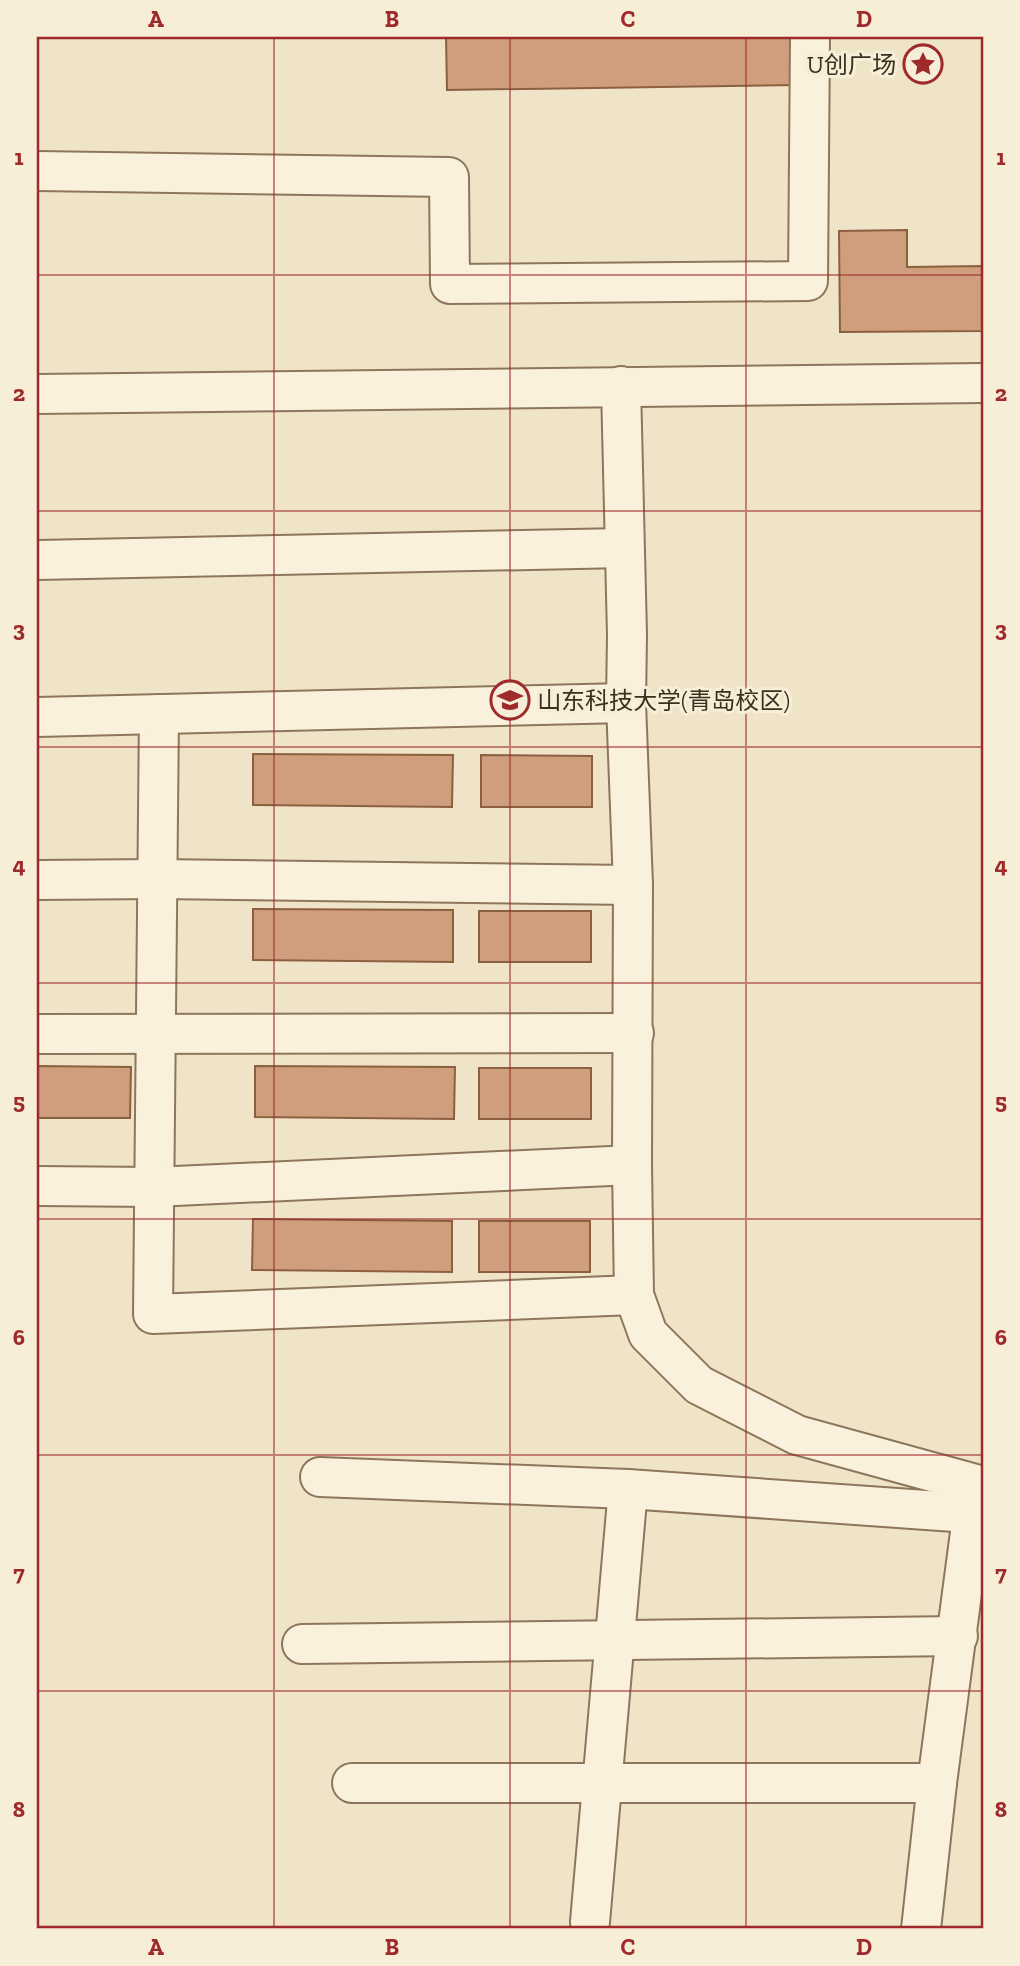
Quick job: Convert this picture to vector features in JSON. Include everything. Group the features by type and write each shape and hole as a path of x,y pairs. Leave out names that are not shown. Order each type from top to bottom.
{"lane":[{"path":"37,171 449,177 450,284 808,281 810,37"},
{"path":"37,394 983,383"},
{"path":"621,386 626,703 633,885 634,1296 648,1334 699,1385 797,1435 979,1499"},
{"path":"37,560 624,548"},
{"path":"37,717 626,703"},
{"path":"159,714 153,1314 634,1296"},
{"path":"37,880 633,885"},
{"path":"37,1034 634,1033"},
{"path":"37,1186 154,1187 632,1165"},
{"path":"320,1477 979,1499"},
{"path":"590,1922 628,1489"},
{"path":"921,1929 937,1783 979,1499"},
{"path":"302,1644 958,1636"},
{"path":"352,1783 937,1783"}],"building":[{"path":"446,37 796,37 796,85 447,90"},
{"path":"907,230 907,267 983,266 983,331 840,332 839,231"},
{"path":"253,754 453,755 452,807 253,805"},
{"path":"481,755 592,756 592,807 481,807"},
{"path":"253,909 453,910 453,962 253,960"},
{"path":"479,911 591,911 591,962 479,962"},
{"path":"37,1066 131,1067 130,1118 37,1118"},
{"path":"255,1066 455,1067 454,1119 255,1117"},
{"path":"479,1068 591,1068 591,1119 479,1119"},
{"path":"253,1219 452,1221 452,1272 252,1270"},
{"path":"479,1221 590,1221 590,1272 479,1272"}],"place":[{"name":"U创广场","path":"923,64"},
{"name":"山东科技大学(青岛校区)","path":"510,700"}]}
